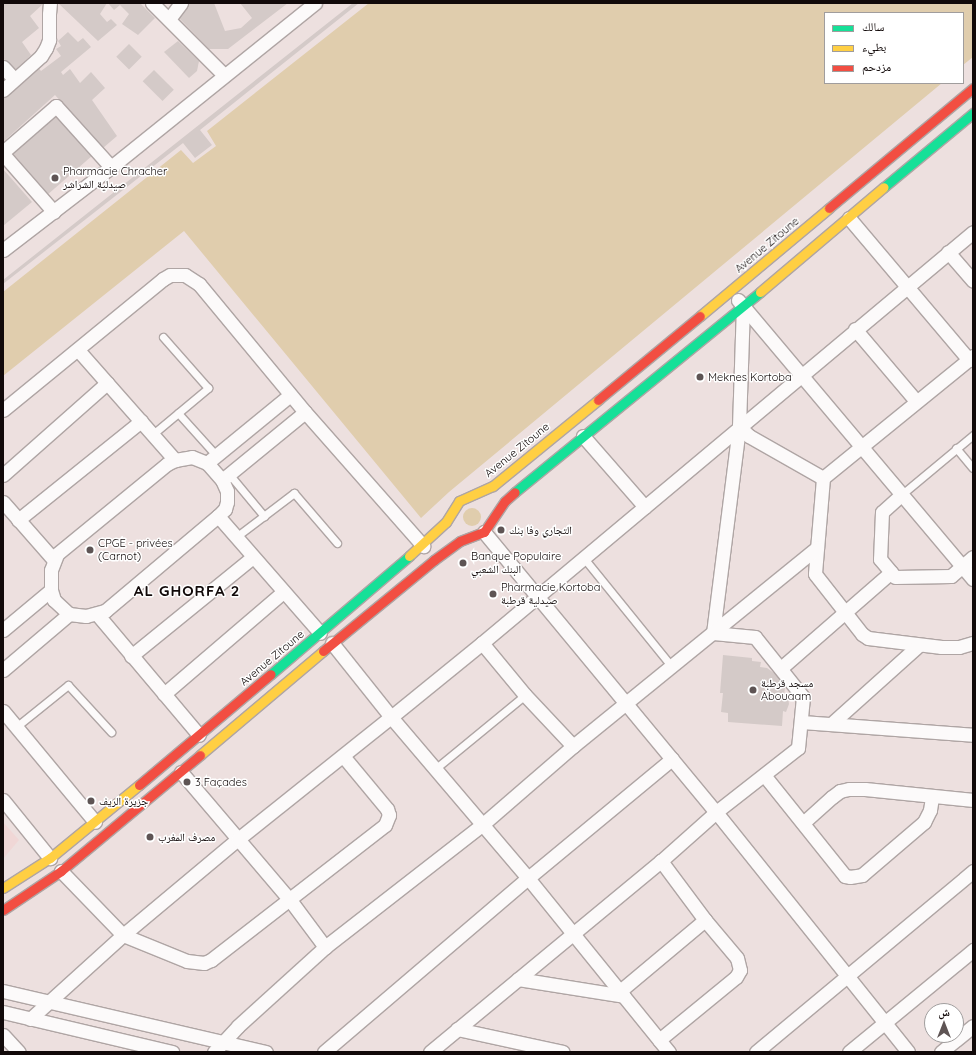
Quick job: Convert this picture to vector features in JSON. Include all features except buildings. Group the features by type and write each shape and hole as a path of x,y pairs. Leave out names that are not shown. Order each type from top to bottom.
{"main road":[{"name":"Avenue Zitoune","path":"3,888 50,858 95,822 320,633 422,546 446,522 459,501 493,486 973,88"},
{"path":"3,910 61,871 181,772 332,643 434,560 460,541 478,534 506,501 849,218 973,113"},
{"path":"466,498 479,498 487,505 491,520"},
{"path":"453,511 452,518 458,531 478,534"}],"street":[{"path":"3,90 41,56 46,48 49,40 50,3"},
{"path":"152,3 224,76"},
{"path":"169,19 181,3"},
{"path":"5,246 54,212 315,3"},
{"path":"3,67 14,79"},
{"path":"54,212 3,153 56,106 111,166"},
{"path":"849,218 971,358 916,401 823,478 815,574 862,634 868,638 919,645 959,647 973,643"},
{"path":"30,1019 122,935 238,839 482,643 583,557 645,507 739,426 973,232"},
{"path":"948,252 973,281"},
{"path":"3,410 163,279 170,275 185,275 199,284 305,412 422,546"},
{"path":"730,291 973,579"},
{"path":"713,633 739,426 743,306"},
{"path":"855,329 916,401"},
{"path":"78,350 175,460"},
{"path":"3,475 107,383"},
{"path":"212,459 226,477 227,502 225,509 218,516 112,606 104,611 97,614 77,616 69,614 54,600 51,590 51,570 57,554 167,464 175,460 192,457 212,459 290,394"},
{"path":"226,477 305,412"},
{"path":"18,520 141,422"},
{"path":"739,426 749,436 823,478"},
{"path":"583,436 645,507"},
{"path":"901,495 882,512 880,559 895,577 951,576 973,557"},
{"path":"3,502 54,560"},
{"path":"218,516 320,633"},
{"path":"478,534 537,596 716,812 884,1024 908,1052"},
{"path":"218,1047 325,947 483,824 573,746 817,548"},
{"path":"131,656 253,557"},
{"path":"781,668 891,572"},
{"path":"3,630 51,590"},
{"path":"164,694 283,592"},
{"path":"3,670 69,614"},
{"path":"97,614 199,735"},
{"path":"430,1052 661,861 716,812 798,748 802,722 803,697 755,637 713,633"},
{"path":"332,643 391,717 528,878 669,1052"},
{"path":"482,643 525,695 573,746"},
{"path":"831,724 919,645"},
{"path":"3,710 95,822"},
{"path":"802,722 973,735"},
{"path":"61,871 122,935 187,961 204,963 221,953 290,900 329,868 380,830 388,820 389,815 387,809 343,756"},
{"path":"324,1052 528,878 672,759"},
{"path":"181,772 290,900 325,947"},
{"path":"764,775 845,876 856,877 862,875 924,822 930,810 932,797"},
{"path":"803,823 840,791 849,789 865,789 973,800"},
{"path":"3,800 50,858"},
{"path":"659,1040 736,977 740,970 737,958 705,920 661,861"},
{"path":"756,1052 848,977 973,871"},
{"path":"518,979 622,994 705,920"},
{"path":"849,1052 973,950"},
{"path":"3,991 218,1047 266,1052"},
{"path":"3,1012 172,1052"},
{"path":"941,1052 973,1026"},
{"path":"457,1029 563,1052"},
{"path":"3,1035 19,1052"}],"lane":[{"path":"153,434 208,388 163,337"},
{"path":"178,413 212,459"},
{"path":"901,495 973,434"},
{"path":"956,448 973,468"},
{"path":"226,477 264,516"},
{"path":"236,537 294,493 337,543"},
{"path":"583,557 672,667"},
{"path":"16,727 68,685 111,732"},
{"path":"435,768 525,695"}],"shaded area":[{"path":"369,3 973,3 973,57 964,64 964,12 824,12 824,84 941,84 449,492 421,518 184,231 3,376 3,292 181,150 193,163 216,146 207,131"},
{"path":"468,508 476,508 481,513 479,524 476,526 468,526 463,521 463,513"},
{"path":"3,822 19,840 3,859"}],"traffic: fast":[{"path":"884,187 973,113"},
{"path":"515,492 760,292"},
{"path":"271,674 409,556"}],"traffic: slow":[{"path":"760,292 884,187"},
{"path":"700,316 829,208"},
{"path":"409,556 446,522 459,501 493,486 598,400"},
{"path":"200,755 323,651"},
{"path":"3,888 50,858 139,785"}],"traffic: jam":[{"path":"829,208 973,88"},
{"path":"598,400 700,316"},
{"path":"323,651 434,560 460,541 484,532 505,501 515,492"},
{"path":"139,785 271,674"},
{"path":"3,910 61,871 200,755"}],"place":[{"name":"Pharmacie Chracher صيدلية الشراشر","path":"55,178"},
{"name":"Meknes Kortoba","path":"700,377"},
{"name":"التجاري وفا بنك","path":"501,530"},
{"name":"CPGE - privées (Carnot)","path":"90,550"},
{"name":"Banque Populaire البنك الشعبي","path":"463,563"},
{"name":"Pharmacie Kortoba صيدلية قرطبة","path":"493,594"},
{"name":"مسجد قرطبة Abouaam","path":"753,690"},
{"name":"3 Façades","path":"187,782"},
{"name":"جزيرة الريف","path":"91,801"},
{"name":"مصرف المغرب","path":"150,837"}],"district":[{"name":"AL GHORFA 2","path":"187,591"}]}
